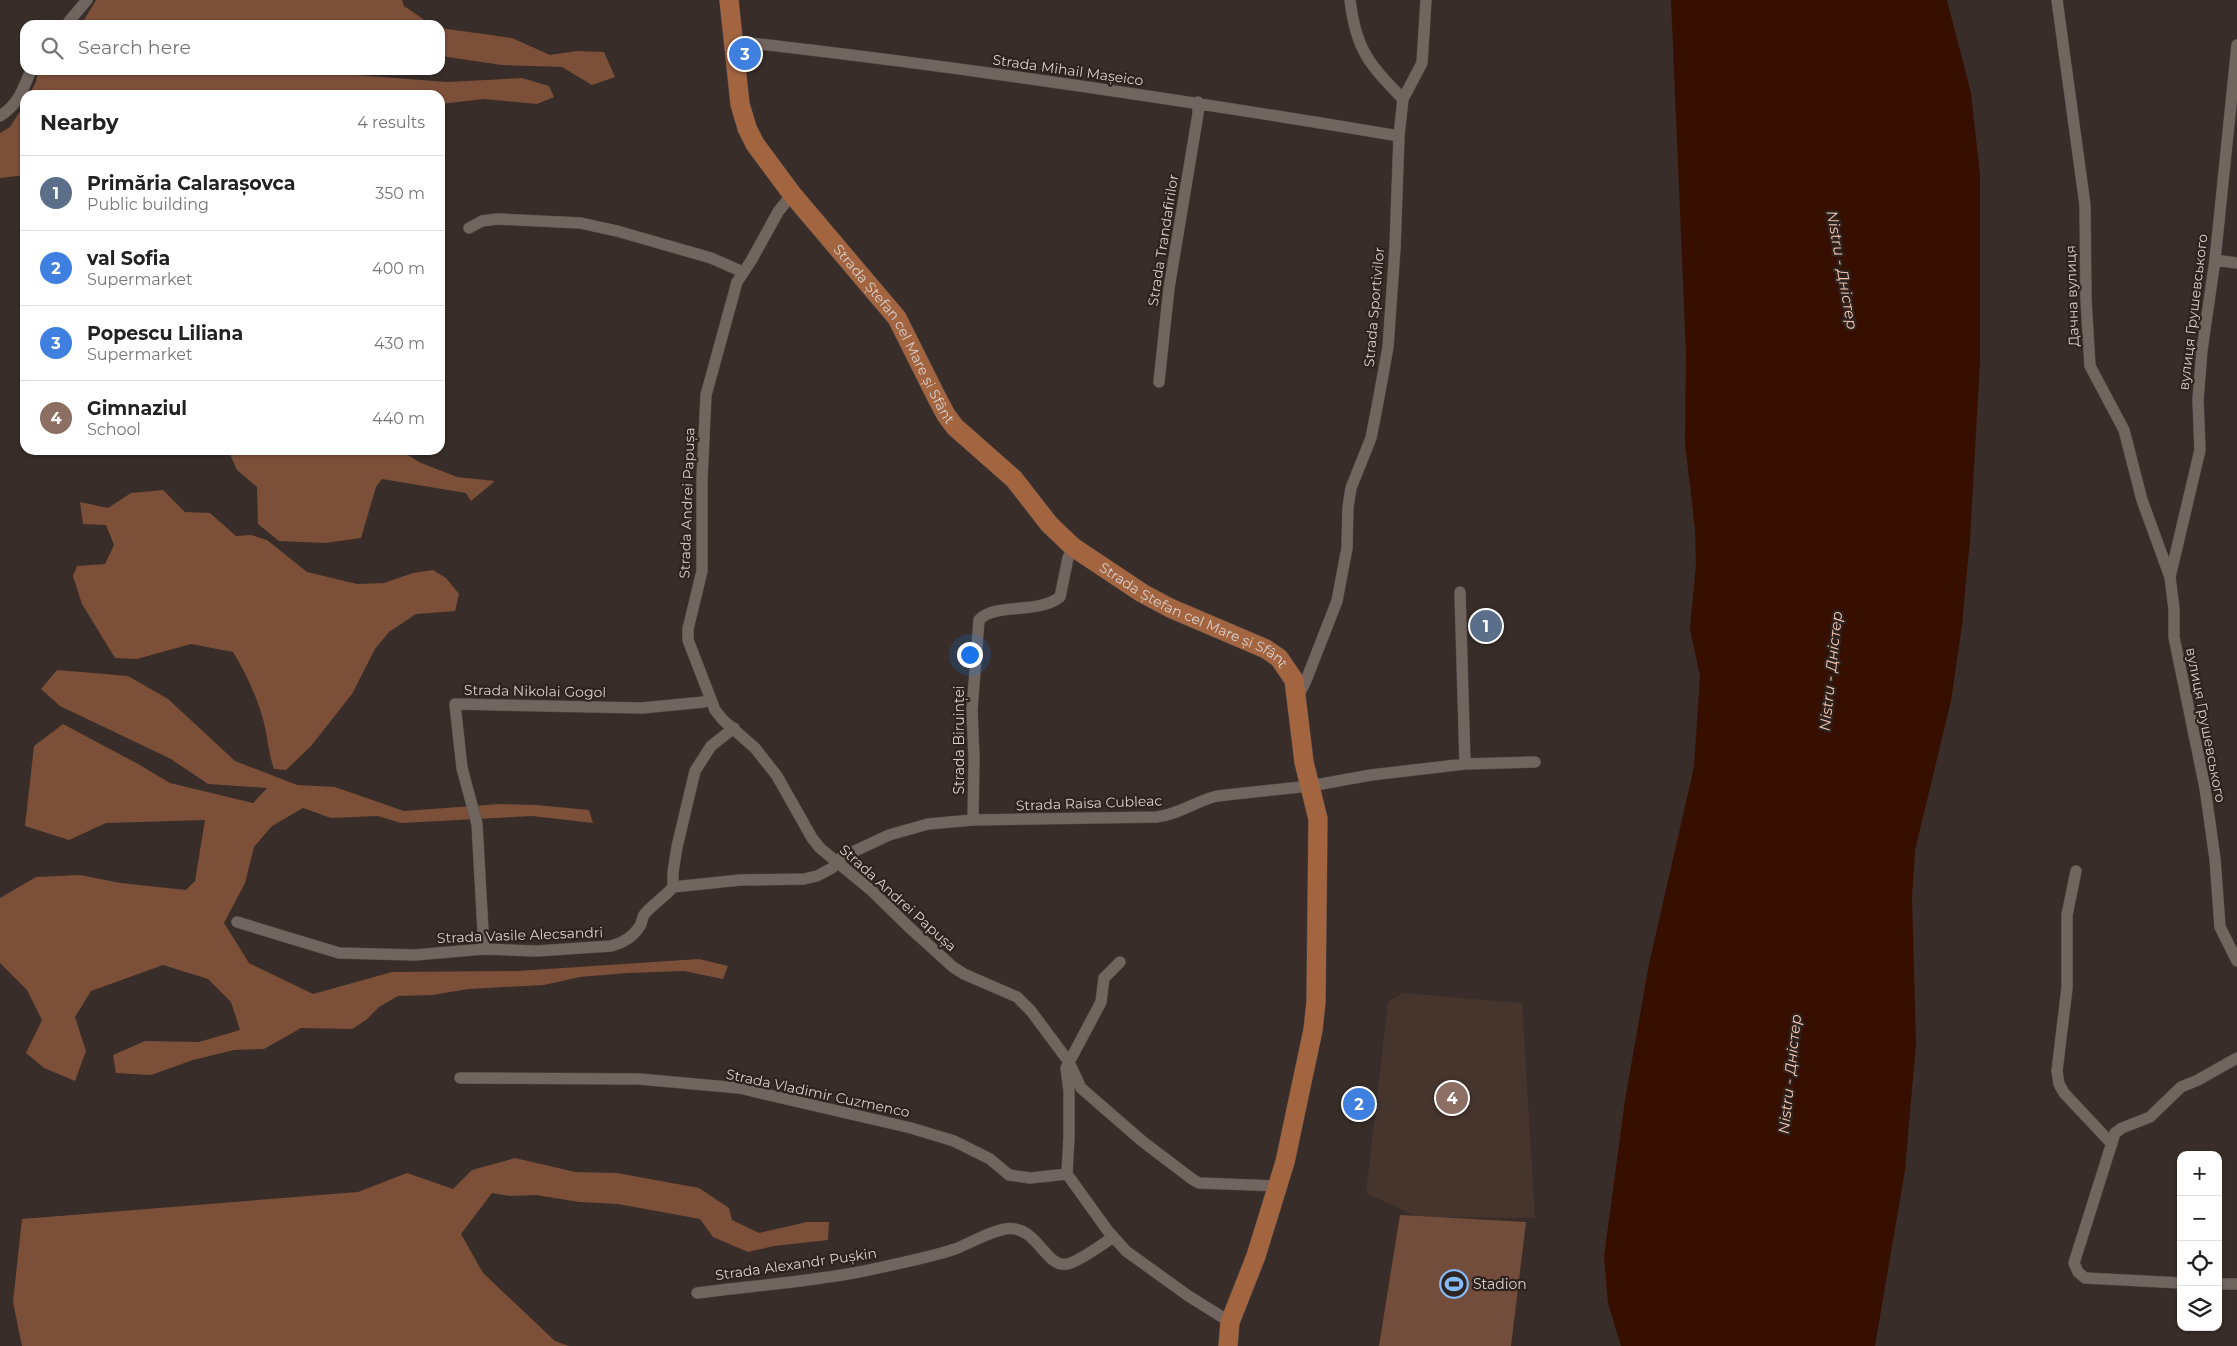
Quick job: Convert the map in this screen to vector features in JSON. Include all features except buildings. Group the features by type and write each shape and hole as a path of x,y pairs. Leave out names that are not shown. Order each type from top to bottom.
{"main road":[{"name":"Strada Ștefan cel Mare și Sfânt","path":"730,0 740,104 747,128 755,144 792,194 897,318 946,415 968,439 1014,479 1048,524 1073,548 1142,593 1163,604 1266,649 1279,658 1294,680 1304,762 1318,819 1316,1002 1313,1030 1279,1186 1256,1256 1230,1322 1228,1346"}],"street":[{"path":"70,20 86,0"},
{"path":"1350,0 1357,35 1366,58 1403,99"},
{"name":"Strada Sportivilor","path":"1296,698 1305,683 1337,601 1347,548 1348,507 1351,488 1370,438 1378,402 1388,347 1395,248 1399,136 1403,99 1422,62 1426,0"},
{"name":"Дачна вулиця","path":"2057,0 2085,205 2086,298 2090,366 2124,430 2142,500 2170,577"},
{"name":"Strada Mihail Mașeico","path":"733,41 846,54 1198,102 1399,136"},
{"name":"вулиця Грушевського","path":"2237,45 2215,260 2200,375 2198,400 2200,450 2170,577 2174,609 2174,637 2205,788 2220,928 2237,961"},
{"path":"23,90 29,75"},
{"path":"0,116 13,107 20,97"},
{"name":"Strada Trandafirilor","path":"1159,382 1170,288 1198,114 1198,102"},
{"name":"Strada Andrei Papușa","path":"792,194 778,212 737,282 706,395 702,486 702,571 688,629 688,640 710,699 723,720 755,748 777,776 816,844 836,863 866,885 953,967 964,974 1017,997 1031,1011 1069,1062 1081,1088 1142,1141 1192,1179 1205,1184 1279,1186"},
{"path":"469,228 482,221 498,219 580,223 617,231 711,258 743,272"},
{"path":"2215,260 2237,263"},
{"name":"Strada Biruinței","path":"973,820 974,758 972,710 979,620 984,614 992,611 1028,609 1051,604 1060,597 1068,558 1073,548"},
{"path":"1460,592 1465,764"},
{"name":"Strada Nikolai Gogol","path":"484,950 477,824 462,768 455,704 642,708 704,702 710,699"},
{"path":"734,728 711,746 695,771 677,847 673,887 740,880 804,879 826,872 836,863"},
{"name":"Strada Raisa Cubleac","path":"836,863 842,857 889,835 928,824 973,820 1156,817 1171,815 1203,800 1218,796 1310,786 1371,775 1465,764 1535,762"},
{"path":"2076,870 2066,915 2067,988 2057,1071 2059,1084 2064,1093 2112,1144"},
{"name":"Strada Vasile Alecsandri","path":"237,922 339,953 414,955 484,950 537,951 611,946 622,943 635,932 641,924 644,915 666,897 673,887"},
{"path":"1120,962 1104,978 1101,1002 1066,1068 1069,1091 1070,1137 1067,1174 1113,1237 1126,1251 1187,1295 1230,1322"},
{"path":"2177,1283 2085,1278 2078,1272 2074,1263 2115,1133 2122,1128 2150,1118 2181,1087 2198,1080 2237,1058"},
{"name":"Strada Vladimir Cuzmenco","path":"460,1078 638,1078 739,1088 911,1128 954,1141 990,1159 1010,1175 1030,1178 1067,1174"},
{"name":"Strada Alexandr Pușkin","path":"696,1293 858,1272 954,1249 1002,1230 1015,1228 1039,1243 1049,1258 1059,1263 1068,1264 1113,1237"},
{"path":"2222,1284 2237,1284"}],"shaded area":[{"path":"96,0 402,0 404,6 425,20 84,20"},
{"path":"445,29 512,38 550,55 577,51 604,52 615,77 592,85 562,67 502,65 445,57"},
{"path":"37,75 356,75 447,82 522,78 549,86 554,97 537,104 484,99 445,103 445,90 32,90"},
{"path":"20,111 20,176 0,178 0,133 10,127"},
{"path":"230,455 408,455 419,462 457,477 495,481 471,501 466,493 382,479 376,487 361,538 325,543 279,541 258,524 257,487 237,470"},
{"path":"163,490 185,512 210,513 236,536 251,535 267,540 307,572 357,584 384,583 413,573 433,570 446,578 459,594 455,611 416,614 389,632 375,649 352,694 311,746 286,770 274,769 265,727 256,698 233,652 191,644 137,659 115,658 82,604 73,576 77,566 105,564 114,545 106,525 83,524 80,502 108,508 131,493"},
{"path":"57,670 128,676 168,699 235,761 297,785 335,787 404,811 500,804 589,810 593,823 532,816 401,823 378,816 331,818 303,808 272,826 254,847 245,883 224,923 249,963 313,994 392,972 517,971 699,959 728,966 723,979 684,971 627,973 580,977 544,985 468,989 433,995 398,996 379,1007 366,1020 352,1029 301,1028 264,1049 234,1050 193,1060 151,1075 116,1073 113,1055 145,1041 199,1042 240,1030 231,1002 208,979 163,965 91,991 75,1017 86,1051 75,1081 44,1068 26,1053 42,1020 27,990 0,963 0,898 36,877 80,875 120,883 186,890 195,881 205,820 106,823 69,840 25,826 34,746 63,724 170,783 253,803 267,788 208,784 171,759 60,706 41,689"},
{"path":"1403,993 1522,1003 1535,1218 1418,1217 1366,1193 1388,1002"},
{"path":"515,1158 575,1172 617,1173 699,1188 729,1208 732,1220 759,1233 807,1222 829,1222 828,1240 774,1246 748,1252 713,1237 700,1219 618,1204 579,1202 536,1195 510,1196 492,1193 461,1234 483,1273 555,1341 569,1346 22,1346 13,1302 22,1219 358,1192 407,1173 453,1189 472,1170"},
{"name":"Stadion","path":"1400,1215 1526,1222 1511,1346 1379,1346"}],"water":[{"name":"Nistru - Дністер","path":"1671,0 1947,0 1971,93 1980,175 1980,361 1970,539 1962,625 1951,701 1915,850 1912,898 1916,1043 1905,1170 1875,1346 1621,1346 1608,1303 1604,1257 1625,1100 1649,964 1694,767 1700,676 1690,629 1696,564 1695,529 1685,443 1686,353"}],"place":[{"name":"Popescu Liliana","path":"745,54"},
{"name":"Primăria Calarașovca","path":"1486,626"},
{"name":"Gimnaziul","path":"1452,1098"},
{"name":"val Sofia","path":"1359,1104"},
{"name":"Stadion","path":"1454,1284"}]}
